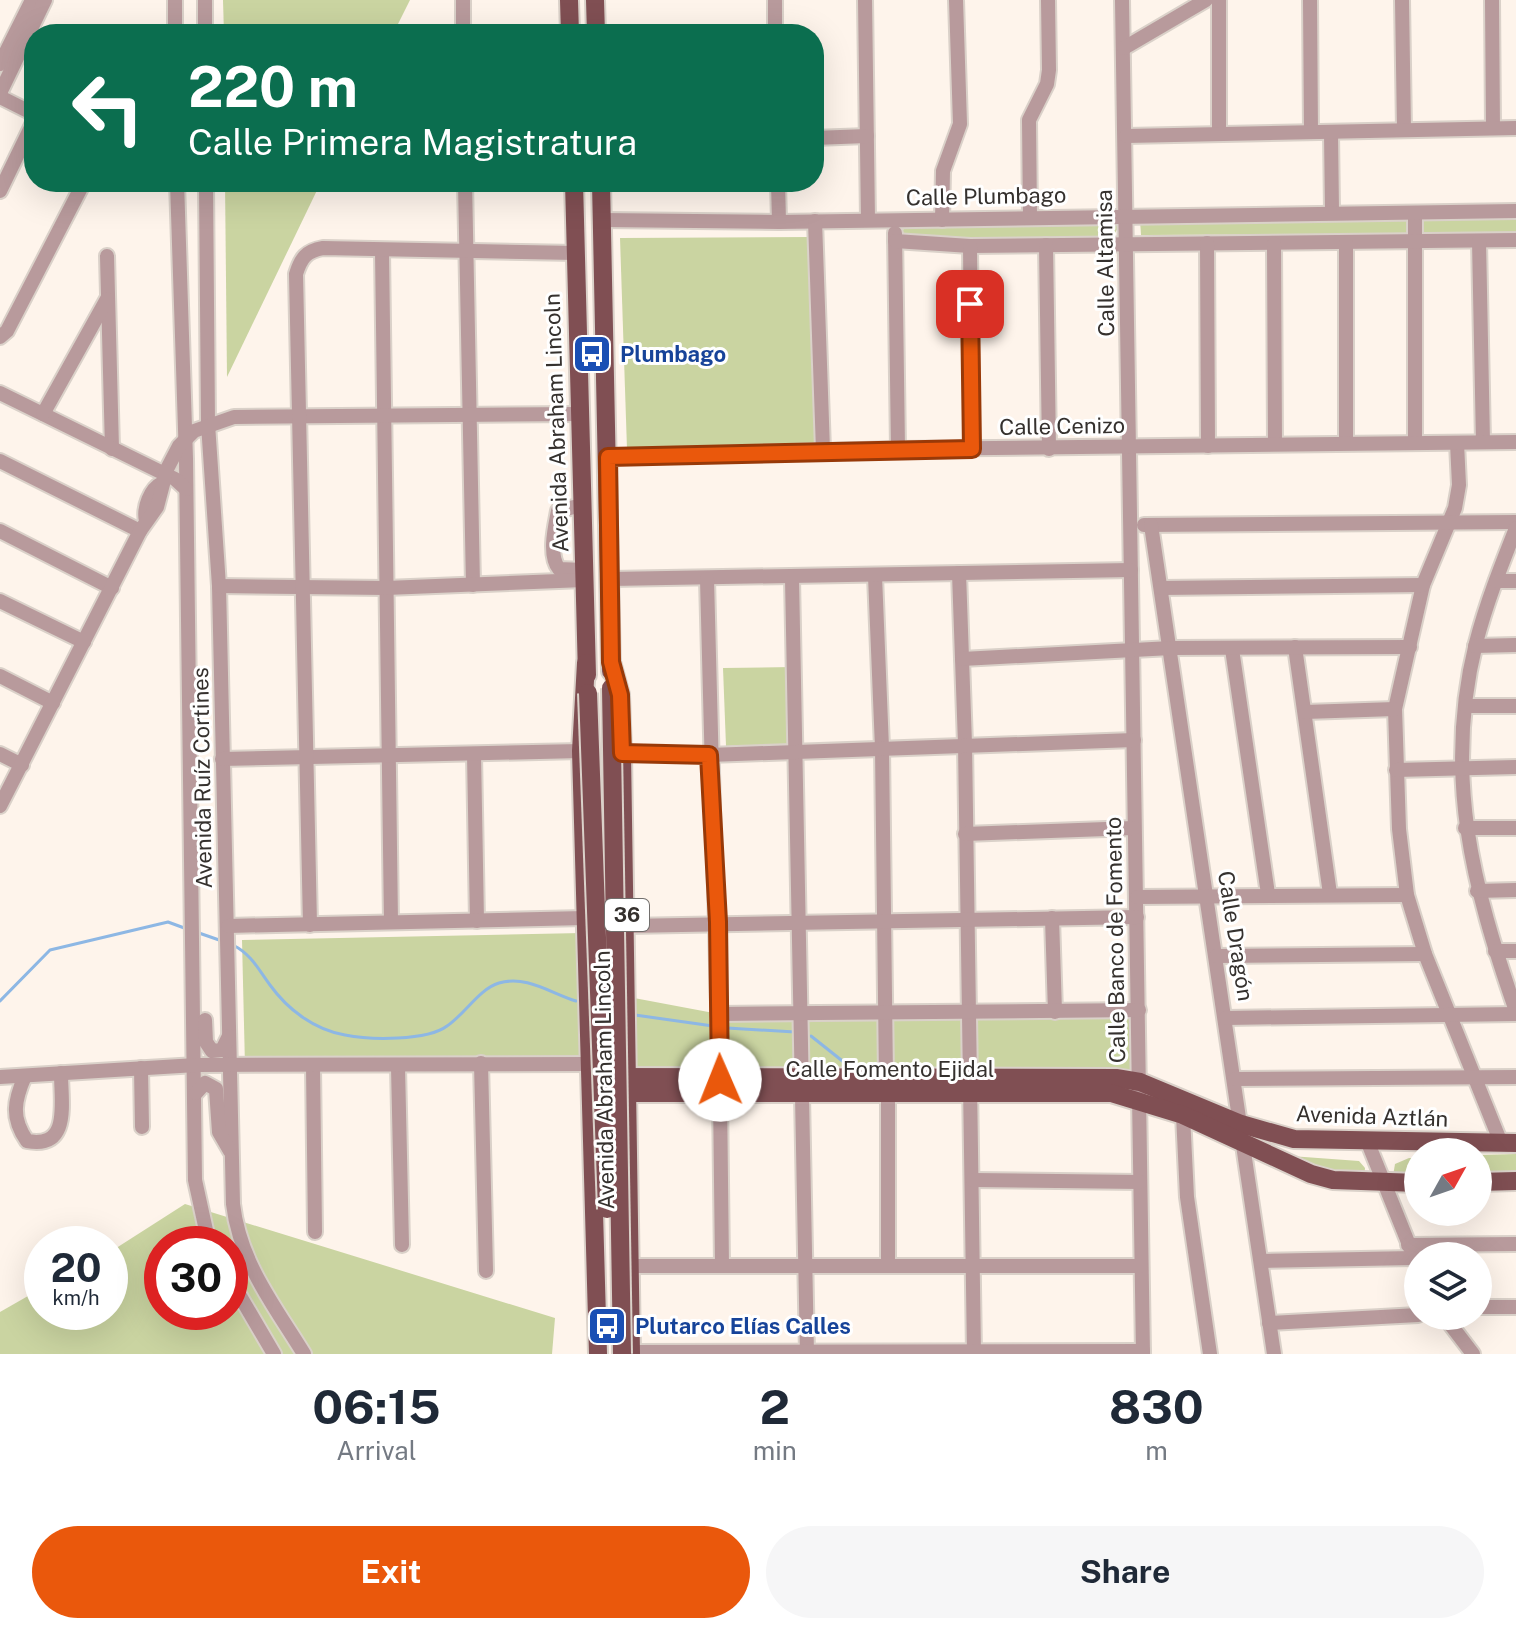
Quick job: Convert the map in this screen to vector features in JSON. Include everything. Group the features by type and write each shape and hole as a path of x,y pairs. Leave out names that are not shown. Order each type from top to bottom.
{"main road":[{"path":"569,0 570,24"},
{"path":"595,0 596,24"},
{"name":"Avenida Abraham Lincoln","path":"574,192 586,663 610,1354"},
{"name":"36","path":"601,192 628,1353"},
{"name":"Avenida Abraham Lincoln","path":"611,662 620,695 627,926 628,1353"},
{"name":"Avenida Abraham Lincoln","path":"586,663 581,751 598,1354"},
{"path":"589,1043 610,1055 626,1044"},
{"name":"Calle Fomento Ejidal","path":"591,1078 628,1085 720,1088 971,1085 1116,1078 1140,1091"},
{"path":"1140,1091 1243,1145 1311,1174 1333,1180 1404,1183"},
{"name":"Avenida Aztlán","path":"1140,1091 1241,1124 1311,1142 1508,1143"},
{"path":"1492,1182 1516,1181"}],"street":[{"path":"26,24 32,0"},
{"path":"25,24 45,0"},
{"path":"175,0 175,24"},
{"path":"205,0 205,24"},
{"path":"463,0 463,24"},
{"path":"775,0 775,24"},
{"path":"865,0 868,220"},
{"path":"942,220 943,171 960,124 956,0"},
{"path":"1030,218 1029,120 1047,84 1048,0"},
{"name":"Calle Altamisa","path":"1122,0 1131,525"},
{"path":"1124,48 1206,0"},
{"path":"1219,0 1219,132"},
{"path":"1310,0 1311,132"},
{"path":"1402,0 1404,130"},
{"path":"1492,0 1493,128"},
{"path":"0,64 24,26"},
{"path":"0,92 24,30"},
{"path":"0,92 24,100"},
{"path":"0,92 24,108"},
{"path":"1126,136 1516,128"},
{"path":"1331,133 1332,211"},
{"path":"824,138 867,136"},
{"path":"0,191 24,142"},
{"path":"0,337 7,331 79,192"},
{"name":"Avenida Ruíz Cortines","path":"177,192 186,489 196,1065 195,1180 205,1226"},
{"name":"Avenida Ruíz Cortines","path":"206,192 208,424 219,586 236,1233 247,1262 304,1354"},
{"path":"465,192 473,585"},
{"path":"778,192 779,222"},
{"name":"Calle Plumbago","path":"602,220 779,222 1332,211 1516,211"},
{"path":"1415,213 1415,442"},
{"path":"895,220 898,449"},
{"path":"815,221 823,450"},
{"name":"Calle Plumbago","path":"895,241 970,246 1516,240"},
{"path":"1479,241 1483,442"},
{"path":"1207,243 1208,446"},
{"path":"1346,243 1346,443"},
{"path":"1274,244 1275,444"},
{"path":"1046,245 1049,449"},
{"path":"970,246 972,449"},
{"path":"310,925 296,274 304,255 323,248 576,253"},
{"path":"382,251 391,922"},
{"path":"107,256 112,449"},
{"path":"43,414 108,297"},
{"path":"0,393 186,489"},
{"path":"0,806 143,526 160,500 163,479 184,441 208,424 227,418 579,414"},
{"name":"Calle Cenizo","path":"608,457 823,450 1516,442"},
{"path":"1457,443 1459,485 1448,523 1423,585 1395,709 1396,770 1407,895 1425,954 1473,1078 1508,1143"},
{"path":"0,461 143,526"},
{"path":"582,505 558,511 554,534 555,565 559,569 584,575"},
{"path":"1131,525 1516,522"},
{"name":"Calle Banco de Fomento","path":"1131,525 1143,1352"},
{"name":"Calle Dragón","path":"1151,525 1274,1354"},
{"path":"1226,1018 1516,1012 1477,891 1465,828 1460,769 1475,646 1516,528"},
{"path":"0,531 112,588"},
{"path":"611,579 1131,570"},
{"path":"959,573 965,744 974,1352"},
{"path":"219,586 386,588 473,585 584,575"},
{"path":"875,576 882,748 888,1265"},
{"path":"792,578 803,1015 807,1352"},
{"path":"707,579 709,755 718,922 722,1266"},
{"path":"1496,581 1516,581"},
{"path":"1161,588 1423,585"},
{"path":"0,601 84,642"},
{"path":"1475,646 1516,645"},
{"path":"1295,647 1330,894"},
{"path":"962,659 1171,648 1410,647"},
{"path":"1232,649 1268,894"},
{"path":"0,676 53,703"},
{"path":"1466,706 1516,706"},
{"path":"1305,712 1395,709"},
{"path":"622,753 709,755 1134,740"},
{"path":"222,759 581,751"},
{"path":"0,754 22,765"},
{"path":"474,754 477,921"},
{"path":"1396,770 1516,767"},
{"path":"965,834 1134,828"},
{"path":"1465,828 1516,828"},
{"path":"1477,891 1516,890"},
{"path":"1137,897 1206,894 1407,895"},
{"path":"627,926 1137,917"},
{"path":"228,926 585,918"},
{"path":"1052,918 1055,1012"},
{"path":"1495,951 1516,951"},
{"path":"194,953 204,984 208,1047 212,1051 222,1050 230,1033"},
{"path":"1216,956 1425,954"},
{"path":"719,1014 886,1015 1139,1010"},
{"path":"0,1077 196,1065 398,1067 481,1063 591,1078"},
{"path":"481,1063 486,1271"},
{"path":"313,1066 315,1232"},
{"path":"398,1067 402,1245"},
{"path":"141,1068 142,1127"},
{"path":"25,1076 14,1111 17,1126 27,1141 43,1144 53,1138 61,1126 61,1073"},
{"path":"1235,1079 1516,1077"},
{"path":"196,1093 205,1083 216,1089 219,1132 232,1155"},
{"path":"1183,1115 1187,1197 1210,1354"},
{"path":"1368,1143 1407,1242"},
{"path":"973,1180 1140,1182"},
{"path":"1492,1247 1516,1244"},
{"path":"1261,1261 1404,1257"},
{"path":"630,1266 1141,1266"},
{"path":"1492,1307 1516,1307"},
{"path":"248,1310 274,1354"},
{"path":"1269,1323 1404,1316"},
{"path":"1455,1330 1473,1354"},
{"path":"628,1353 1143,1352"}],"green space":[{"path":"223,0 410,0 398,24 224,24"},
{"path":"225,192 316,192 227,377"},
{"path":"1516,216 1516,232 1424,233 1423,218"},
{"path":"1411,218 1411,234 1141,235 1140,220"},
{"path":"1113,220 1118,228 1112,238 909,239 902,232 906,224"},
{"path":"812,237 815,445 627,449 620,238"},
{"path":"793,667 791,744 726,746 723,668"},
{"path":"582,933 588,1060 245,1066 242,940"},
{"path":"634,998 719,1014 1139,1010 1140,1082 627,1078"},
{"path":"1516,1154 1516,1178 1492,1179 1492,1155"},
{"path":"1277,1155 1359,1161 1365,1168 1364,1180"},
{"path":"1404,1160 1404,1179 1393,1176 1395,1164"},
{"path":"185,1204 555,1318 552,1354 0,1354 0,1312 24,1298 24,1330 128,1330 128,1240 144,1230 144,1330 248,1330 248,1226 151,1226"}],"waterway":[{"path":"0,1001 50,950 168,922 187,929"},
{"path":"199,933 222,941"},
{"path":"233,945 250,958 277,994 294,1010 323,1029 345,1035 398,1038 438,1031 454,1021 492,986 509,981 529,983 576,1001"},
{"path":"635,1015 713,1026"},
{"path":"727,1028 795,1032"},
{"path":"811,1036 855,1071"}],"place":[{"name":"Plumbago","path":"592,354"},
{"name":"Plutarco Elías Calles","path":"607,1326"}],"route":[{"path":"720,1080 718,922 709,755 622,753 620,695 611,662 608,457 972,449 970,304"}]}
